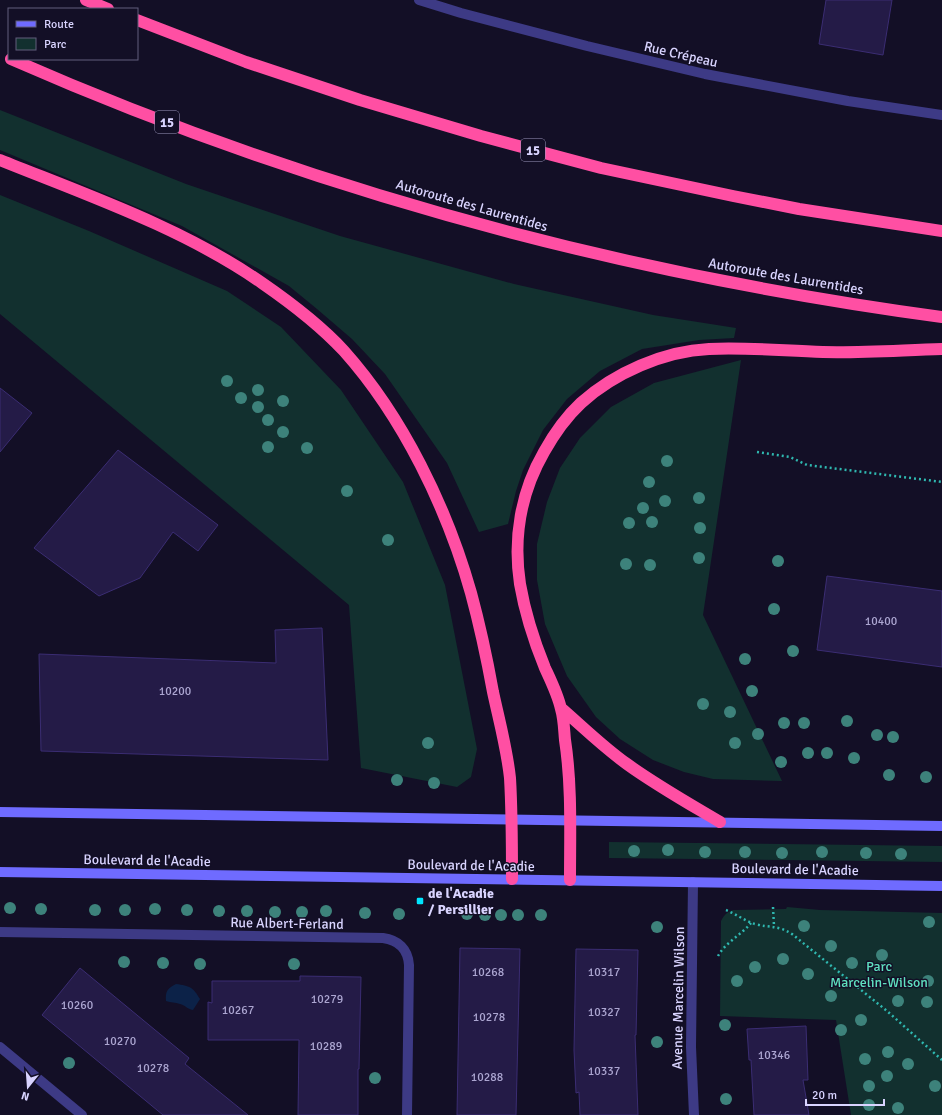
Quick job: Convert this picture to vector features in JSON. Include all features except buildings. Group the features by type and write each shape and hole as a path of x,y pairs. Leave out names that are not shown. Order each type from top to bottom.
{"highway":[{"path":"86,0 106,8"},
{"name":"15","path":"138,20 224,54 360,100 488,138 601,168 726,195 942,231"},
{"name":"Autoroute des Laurentides","path":"13,60 106,99 238,148 451,217 573,248 723,281 829,300 942,317"},
{"path":"0,160 166,229 190,240 239,267 312,321 344,352 362,374 393,418 421,466 436,497 459,556 471,593 510,777 512,879"},
{"path":"570,880 569,765 561,708 535,640 527,613 520,583 518,541 524,498 531,478 551,439 566,419 582,403 603,386 650,361 680,352 707,349 742,348 824,352 942,349"},
{"path":"561,708 626,764 720,822"}],"main road":[{"path":"0,812 942,826"},
{"name":"Boulevard de l'Acadie","path":"0,872 942,886"}],"street":[{"name":"Rue Crépeau","path":"419,0 461,13 587,46 705,74 848,101 942,115"},
{"name":"Avenue Marcelin Wilson","path":"693,882 691,1073 694,1115"},
{"name":"Rue Albert-Ferland","path":"0,932 378,938 395,941 407,954 409,965 407,1115"},
{"path":"0,1046 82,1115"}],"path":[{"path":"757,452 790,457 807,465 942,482"},
{"path":"773,907 774,926"},
{"path":"726,910 756,924 774,926 792,934 887,1011 942,1060"},
{"path":"718,956 721,951 744,931 751,922"}],"green space":[{"path":"0,110 186,184 340,236 514,284 653,315 736,328 734,338 699,340 642,349 600,371 567,399 543,430 523,470 508,524 479,532 447,463 385,374 352,339 289,286 182,226 0,150"},
{"path":"0,195 89,231 227,291 281,327 341,390 403,482 445,585 477,749 471,777 457,787 361,768 349,605 0,314"},
{"path":"741,360 703,615 782,781 713,779 684,772 653,760 620,739 596,717 567,676 545,624 537,580 537,544 547,502 560,468 580,438 611,407 654,383"},
{"path":"609,842 942,846 942,862 609,858"},
{"name":"Parc Marcelin-Wilson","path":"787,907 820,910 942,913 942,1115 851,1115 836,1020 720,1016 722,919 727,913 733,910 786,909"}],"water":[{"path":"176,984 191,988 198,995 200,999 193,1010 176,1003 166,1001 168,990"}],"place":[{"name":"de l'Acadie / Persillier","path":"420,901"}]}
